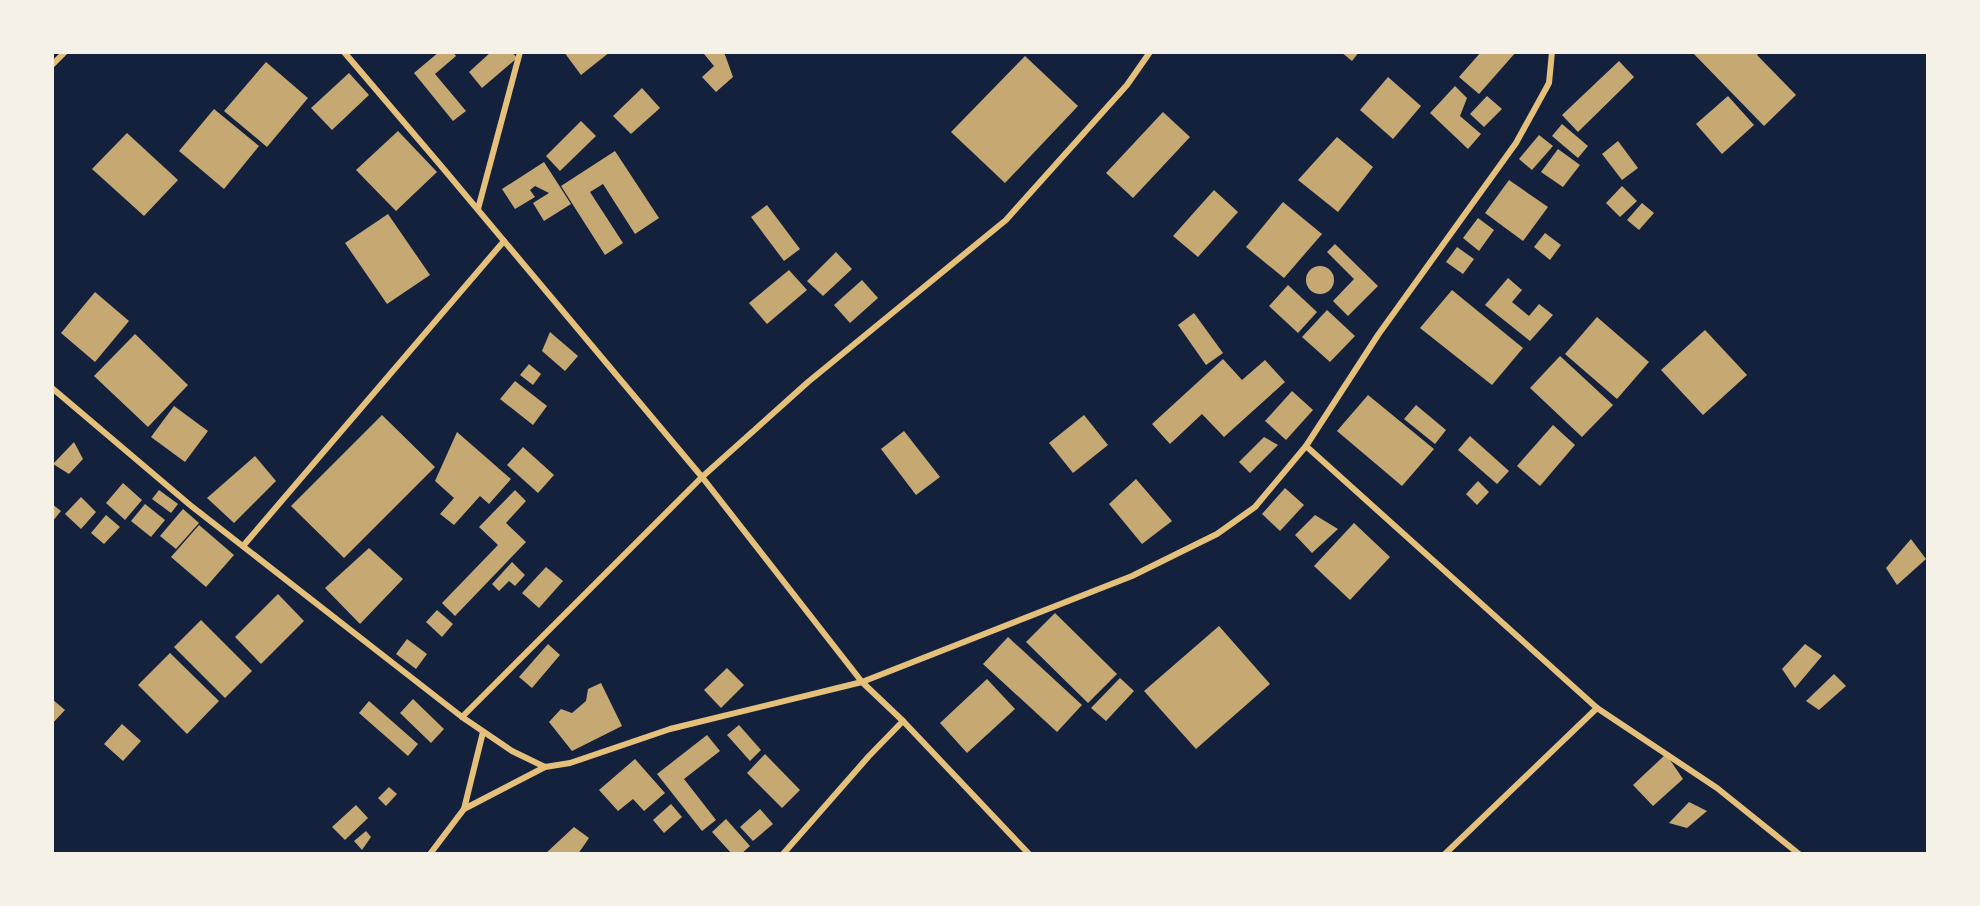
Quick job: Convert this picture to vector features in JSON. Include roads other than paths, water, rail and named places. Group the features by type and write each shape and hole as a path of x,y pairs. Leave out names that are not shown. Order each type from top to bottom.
{"street":[{"path":"52,64 65,52"},
{"path":"344,52 702,477 862,682 903,721 1029,854"},
{"path":"478,209 520,52"},
{"path":"462,717 702,477 808,382 1006,220 1127,84 1150,52"},
{"path":"464,808 545,767 570,764 670,729 862,682 1132,576 1217,534 1255,507 1306,446 1378,335 1516,143 1549,83 1552,52"},
{"path":"243,546 504,241"},
{"path":"52,388 190,505 462,717 512,750 545,767"},
{"path":"1306,446 1597,708 1717,788 1799,854"},
{"path":"1445,854 1597,708"},
{"path":"783,854 903,721"},
{"path":"430,854 464,808 483,732"}]}
